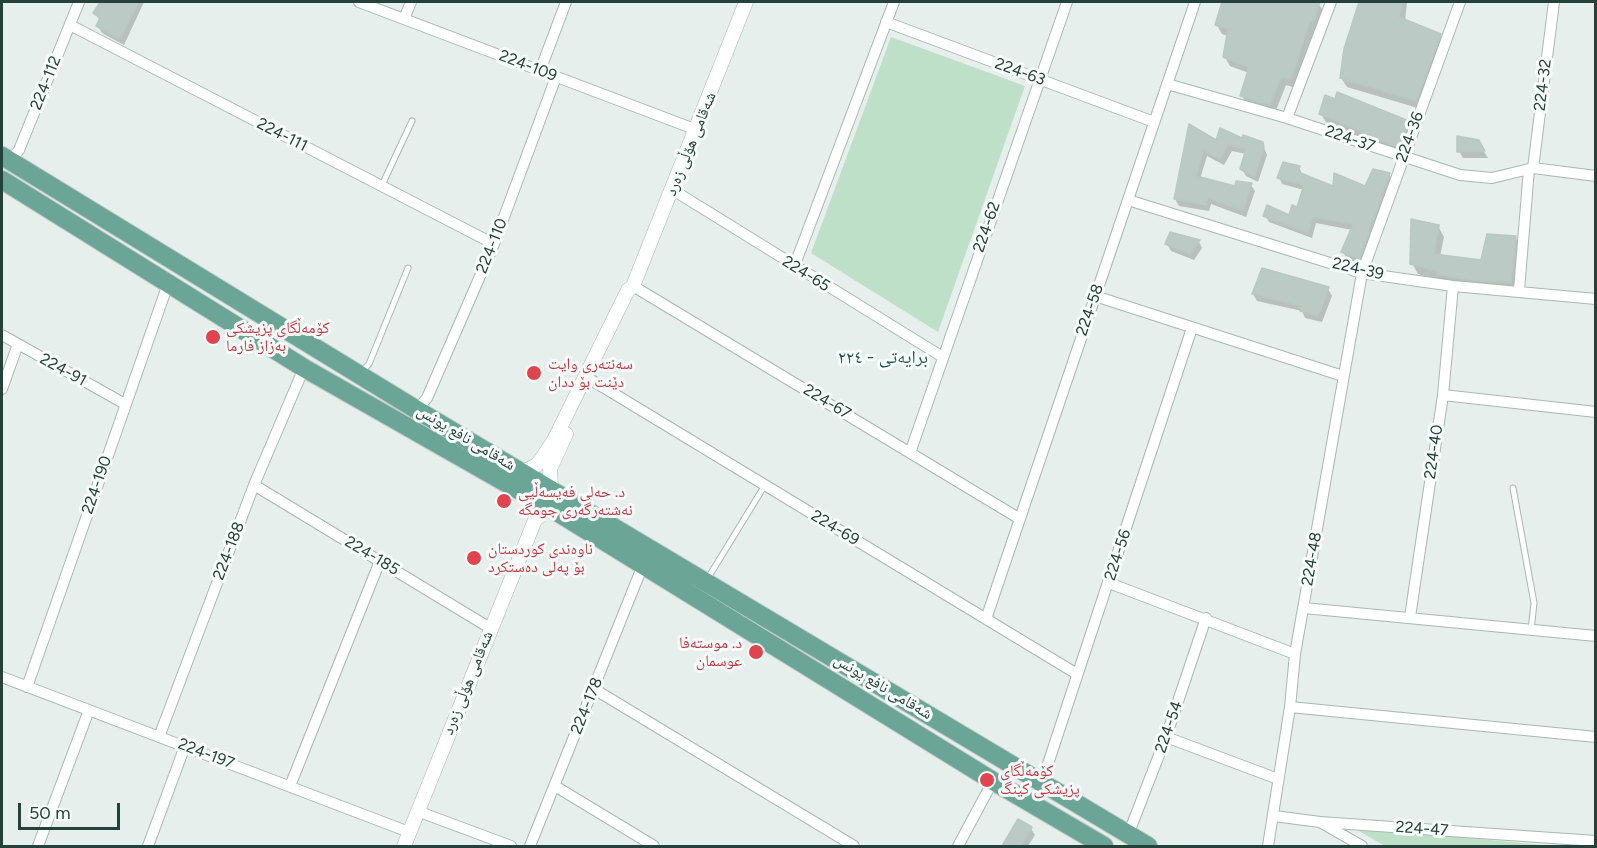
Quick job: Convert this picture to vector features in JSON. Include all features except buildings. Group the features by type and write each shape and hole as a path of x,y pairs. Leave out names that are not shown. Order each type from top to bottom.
{"main road":[{"name":"شەقامی نافع یونس","path":"6,159 417,410 1148,846"},
{"name":"شەقامی نافع یونس","path":"2,180 304,368 557,512 643,564 993,781 1079,840 1104,846"},
{"path":"907,728 915,706"}],"street":[{"name":"224-112","path":"6,159 19,150 79,2"},
{"name":"224-109","path":"359,2 697,130"},
{"path":"404,19 411,2"},
{"path":"540,70 566,2"},
{"name":"شەقامی هۆڵی زەرد","path":"522,472 537,465 553,442 628,290 633,286 746,2"},
{"path":"794,267 894,2"},
{"name":"224-62","path":"910,453 941,356 1067,2"},
{"name":"224-58","path":"986,619 1194,2"},
{"path":"1287,118 1331,2"},
{"name":"224-36","path":"1362,273 1460,2"},
{"name":"224-32","path":"1519,290 1531,168 1554,2"},
{"name":"224-63","path":"886,22 1154,122"},
{"name":"224-111","path":"70,26 494,244"},
{"name":"224-110","path":"417,410 427,399 494,244 556,77"},
{"name":"224-37","path":"1167,84 1287,118 1403,157 1470,176 1492,178 1531,168"},
{"path":"1531,168 1596,176"},
{"name":"224-65","path":"673,190 941,356"},
{"name":"224-39","path":"1128,200 1362,273 1453,286 1519,290 1596,299"},
{"name":"224-48","path":"1268,846 1290,707 1295,654 1362,273"},
{"name":"224-190","path":"27,687 168,284"},
{"name":"شەقامی هۆڵی زەرد","path":"551,488 550,469 634,293 633,286"},
{"name":"224-67","path":"633,286 1020,519"},
{"name":"224-40","path":"1410,617 1443,395 1453,286"},
{"path":"1095,296 1343,376"},
{"name":"224-56","path":"1042,782 1192,328"},
{"name":"224-91","path":"2,335 125,404"},
{"path":"2,389 18,344"},
{"name":"224-188","path":"159,737 254,485 304,368"},
{"name":"224-69","path":"593,381 1077,674"},
{"path":"1443,395 1596,412"},
{"name":"224-185","path":"254,485 490,628"},
{"path":"525,494 534,505 535,520"},
{"path":"535,520 545,512 557,512"},
{"name":"شەقامی هۆڵی زەرد","path":"404,846 535,520"},
{"path":"290,786 380,561"},
{"name":"224-178","path":"530,846 643,564"},
{"path":"1109,583 1206,618 1295,654"},
{"path":"1304,608 1596,636"},
{"name":"224-54","path":"1128,835 1166,737 1206,618"},
{"name":"224-197","path":"2,677 409,832"},
{"path":"594,689 854,846"},
{"path":"1290,707 1596,737"},
{"path":"38,846 89,710"},
{"path":"1166,737 1278,779"},
{"path":"148,846 185,746"},
{"path":"958,846 993,781"},
{"path":"555,786 654,846"},
{"path":"417,811 511,846"},
{"name":"224-47","path":"1274,816 1320,822 1596,841"},
{"path":"1320,822 1362,846"}],"lane":[{"path":"381,187 412,121"},
{"path":"359,374 369,364 408,268"},
{"path":"706,581 765,485"},
{"path":"1514,488 1534,603 1530,630"}],"green space":[{"path":"891,37 1025,86 938,332 811,253"},
{"path":"1350,826 1551,846 1385,846"}],"place":[{"name":"کۆمەڵگای پزیشکی بەزاز فارما","path":"213,337"},
{"name":"سەنتەری وایت دێنت بۆ ددان","path":"534,373"},
{"name":"د. حەلی فەیسەڵیی نەشتەرگەری جومگە","path":"504,501"},
{"name":"ناوەندی کوردستان بۆ پەلی دەستکرد","path":"474,558"},
{"name":"د. موستەفا عوسمان","path":"756,652"},
{"name":"کۆمەڵگای پزیشکی کینگ","path":"987,780"}],"district":[{"name":"برایەتی - ٢٢٤","path":"883,358"}]}
